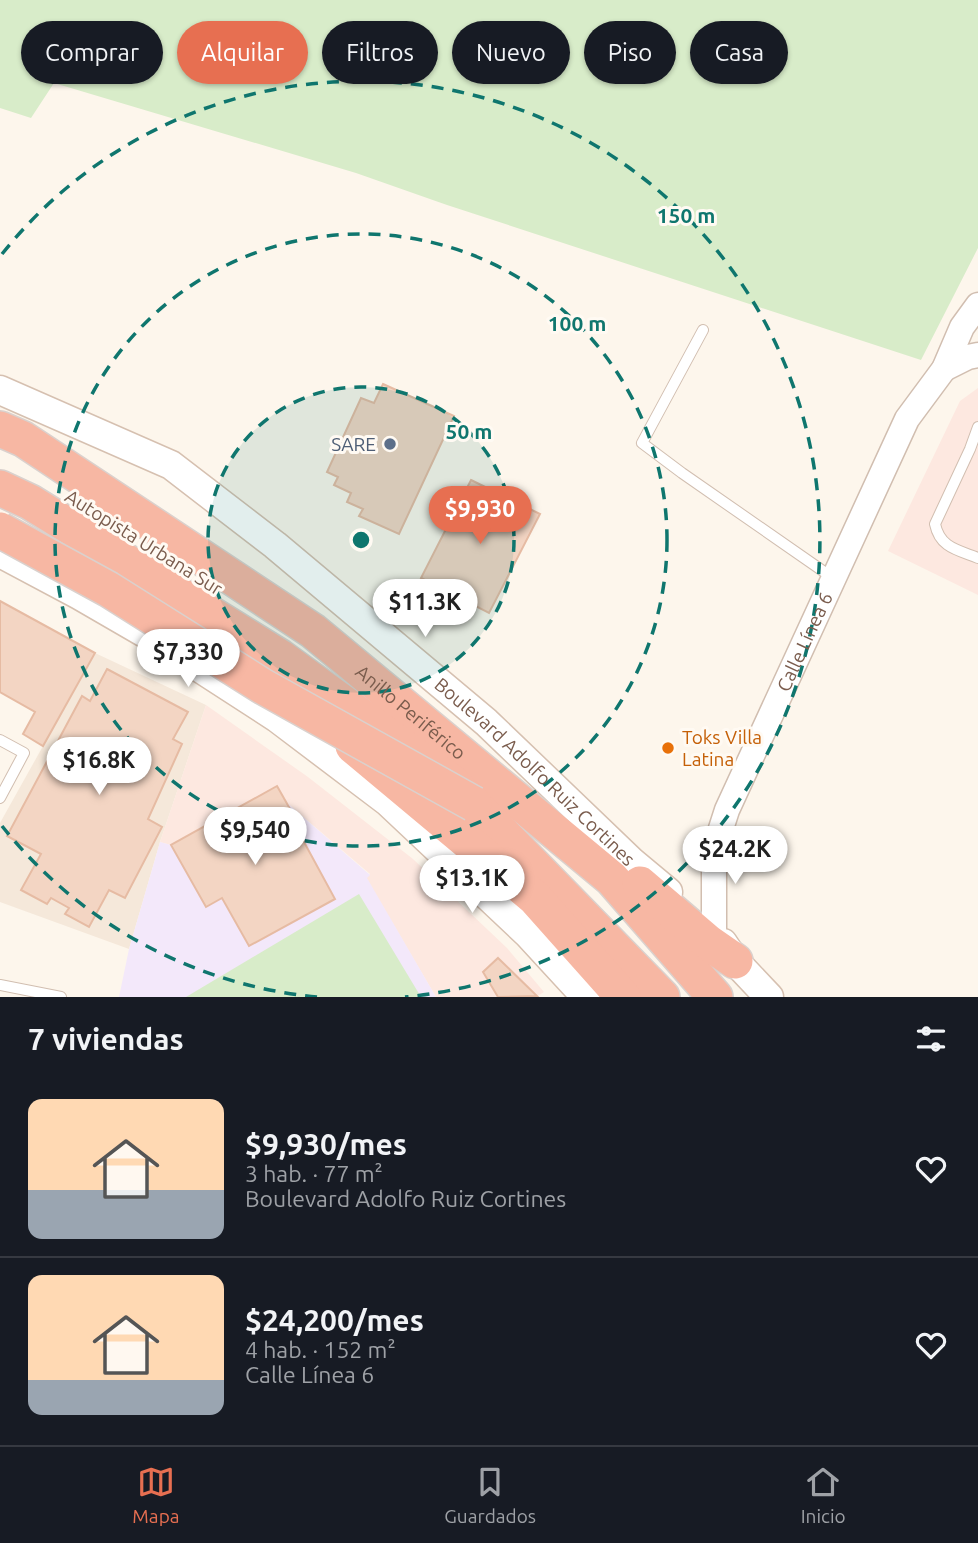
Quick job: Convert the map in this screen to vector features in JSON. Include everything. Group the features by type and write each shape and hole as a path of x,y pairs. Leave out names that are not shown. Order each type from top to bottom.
{"highway":[{"name":"Anillo Periférico","path":"0,429 23,439 313,631 612,879 715,997"},
{"name":"Autopista Urbana Sur","path":"0,455 277,624 426,740 595,890 692,997"},
{"path":"3,512 155,639"},
{"path":"3,512 108,589 262,686 474,804 662,997"},
{"path":"3,512 271,678 535,898 623,997"},
{"path":"313,631 465,728 592,843 709,943 735,961"},
{"path":"388,803 535,898"}],"main road":[{"name":"Boulevard Adolfo Ruiz Cortines","path":"0,390 171,465 275,545 486,722 632,862 714,931 735,961 769,997"},
{"path":"0,553 155,639 276,718 388,803 528,934 586,997"}],"street":[{"name":"Calle Línea 6","path":"714,931 713,861 727,810 907,419 944,369 962,327 978,305"},
{"path":"944,369 978,355"}],"lane":[{"path":"703,330 642,443 834,578"},
{"path":"978,427 935,524 937,534 946,545 978,558"},
{"path":"0,740 24,752 0,798"},
{"path":"0,985 61,997"}],"shaded area":[{"path":"978,388 978,595 888,551 960,401"},
{"path":"95,653 206,705 160,842 129,949 0,902 0,823"},
{"path":"206,705 308,777 413,859 507,948 544,992 536,997 436,997 366,878 370,874 287,803 277,787 171,845 160,842"},
{"path":"277,786 287,803 370,875 367,878 436,997 119,997 129,949 160,842 171,845"}],"green space":[{"path":"0,0 978,0 978,248 921,360 356,173 57,84 163,84 163,21 21,21 21,84 53,84 31,118 0,108"},
{"path":"359,894 421,997 186,997"}],"building":[{"name":"SARE","path":"383,384 454,416 399,534 359,516 363,509 347,502 351,493 334,485 338,477 327,472 361,398 374,403"},
{"path":"471,480 540,514 489,613 421,578"},
{"path":"0,601 95,653 43,746 23,734 35,712 0,692"},
{"path":"107,669 188,712 173,739 182,744 148,819 162,827 125,898 109,890 89,927 65,914 69,908 51,898 47,904 21,890 41,854 7,836 82,696 90,701"},
{"path":"277,786 294,816 291,818 335,899 249,946 222,898 206,907 171,845"},
{"path":"498,958 537,996 498,997 483,972"}],"place":[{"name":"SARE","path":"390,444"},
{"name":"Toks Villa Latina","path":"668,748"}]}
